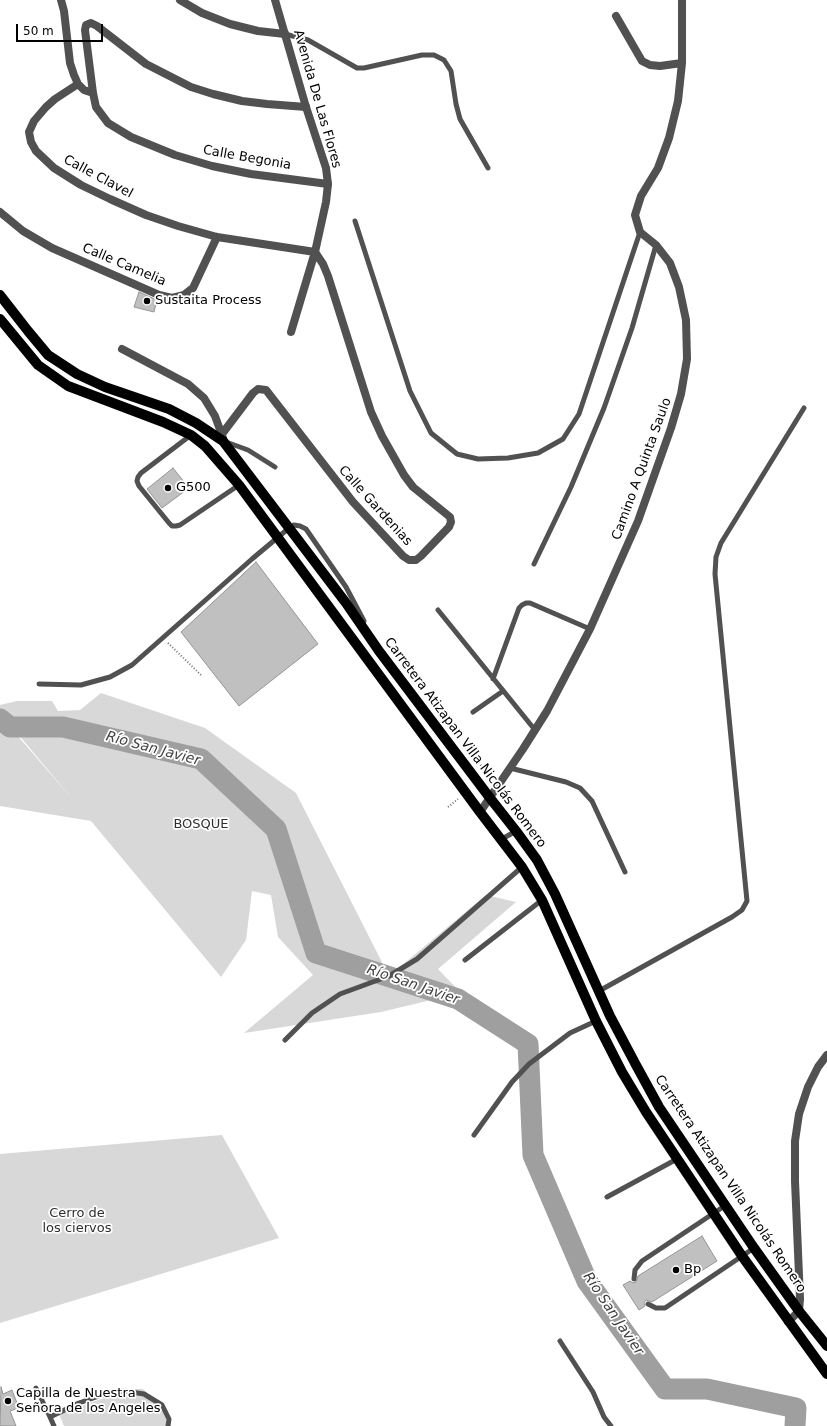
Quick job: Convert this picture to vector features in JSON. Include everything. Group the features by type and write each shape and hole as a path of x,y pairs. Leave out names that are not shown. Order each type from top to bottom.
{"main road":[{"name":"Carretera Atizapan Villa Nicolás Romero","path":"0,295 48,355 77,374 104,387 169,409 223,438 346,603 379,651 516,830 537,860 555,894 599,991 659,1107 754,1248 827,1346"},
{"path":"0,319 38,365 68,386 164,422 191,435 205,446 238,485 522,867 542,900 596,1021 622,1072 646,1112 742,1256 788,1322 827,1374"}],"street":[{"path":"61,0 64,11 70,63 74,75 78,84 84,90 93,93"},
{"path":"180,0 202,13 230,24 258,31 285,34"},
{"name":"Avenida De Las Flores","path":"276,0 306,107 326,168 328,184 326,202 314,252 291,332"},
{"path":"640,232 634,215 641,196 658,168 669,138 678,101 682,63 682,0"},
{"path":"616,16 642,61 650,65 660,66 682,63"},
{"name":"Calle Begonia","path":"306,107 242,101 191,87 146,64 97,26 91,23 86,25 85,30 96,107 108,123 131,137 175,155 212,166 251,174 328,184"},
{"name":"Calle Clavel","path":"78,84 55,99 34,121 29,132 31,142 36,151 54,168 81,185 110,199 146,215 178,226 217,237 314,252"},
{"name":"Calle Camelia","path":"0,212 23,230 52,248 159,295 172,298 184,295 193,288 217,237"},
{"name":"Camino A Quinta Saulo","path":"480,812 547,711 590,629 638,521 671,428 681,394 687,359 686,320 680,293 670,263 656,245 640,232"},
{"name":"Calle Gardenias","path":"223,438 253,393 258,389 266,390 353,502 403,556 409,560 416,560 449,527 451,522 450,517 413,487 404,475 382,436 371,412 328,276 323,264 314,252"},
{"path":"122,349 188,384 204,398 216,416 223,438"},
{"path":"788,1322 799,1310 800,1286 795,1180 795,1141 799,1114 808,1087 818,1067 827,1055"}],"lane":[{"path":"285,34 308,40 357,68 364,68 422,55 434,55 444,60 451,71 460,119 488,168"},
{"path":"355,221 410,391 431,433 457,454 478,459 508,458 538,453 563,439 579,414 640,232"},
{"path":"534,564 571,488 604,408 632,328 656,245"},
{"path":"599,991 732,917 742,910 747,901 715,574 716,557 721,542 804,408"},
{"path":"191,435 141,473 138,477 139,486 169,523 172,526 180,524 238,485"},
{"path":"223,438 248,450 275,467"},
{"path":"39,684 81,685 110,677 132,665 162,637 289,528"},
{"path":"493,679 519,608 522,605 530,603 590,629"},
{"path":"438,610 535,730"},
{"path":"473,712 503,691"},
{"path":"510,768 566,782 580,788 592,801 625,872"},
{"path":"502,839 516,830"},
{"path":"285,1040 312,1013 340,994 389,976 417,959 522,867"},
{"path":"465,960 542,900"},
{"path":"474,1135 512,1082 529,1064 570,1033 596,1021"},
{"path":"607,1197 677,1159"},
{"path":"634,1279 635,1270 642,1262 726,1205"},
{"path":"648,1304 656,1308 665,1308 754,1248"},
{"path":"560,1341 593,1392 604,1417 612,1426"},
{"path":"36,1388 54,1426"},
{"path":"50,1417 79,1403 102,1395 124,1390 144,1394 162,1405 169,1419 168,1426"}],"path":[{"path":"162,637 202,676"}],"green space":[{"name":"BOSQUE","path":"101,693 205,728 296,793 389,976 486,895 516,902 438,969 461,993 381,1012 244,1033 313,975 278,937 271,895 252,891 246,940 221,977 91,821 0,806 0,719 10,727 74,801 12,727 0,715 0,705 17,701 52,701 58,711 80,710"},
{"name":"Cerro de los ciervos","path":"222,1135 279,1238 0,1323 0,1154"},
{"path":"129,1389 143,1389 166,1415 166,1426 64,1426 59,1414"}],"building":[{"name":"Sustaita Process","path":"139,292 157,300 154,312 134,307"},
{"name":"G500","path":"173,468 189,488 162,508 147,489"},
{"path":"256,562 318,644 239,706 181,632"},
{"name":"Bp","path":"702,1236 717,1261 652,1302 646,1300 644,1303 645,1306 639,1310 623,1285 630,1281 633,1283 636,1282 638,1276"},
{"name":"Capilla de Nuestra Señora de los Angeles","path":"1,1387 3,1394 12,1390 19,1408 10,1411 16,1426 0,1426"}],"waterway":[{"name":"Río San Javier","path":"0,719 10,727 63,727 201,759 276,829 316,953 458,999 528,1044 533,1155 587,1281 665,1389 707,1389 796,1408 795,1426"}],"place":[{"name":"Sustaita Process","path":"147,301"},
{"name":"G500","path":"168,488"},
{"name":"Bp","path":"676,1270"},
{"name":"Capilla de Nuestra Señora de los Angeles","path":"8,1401"}]}
